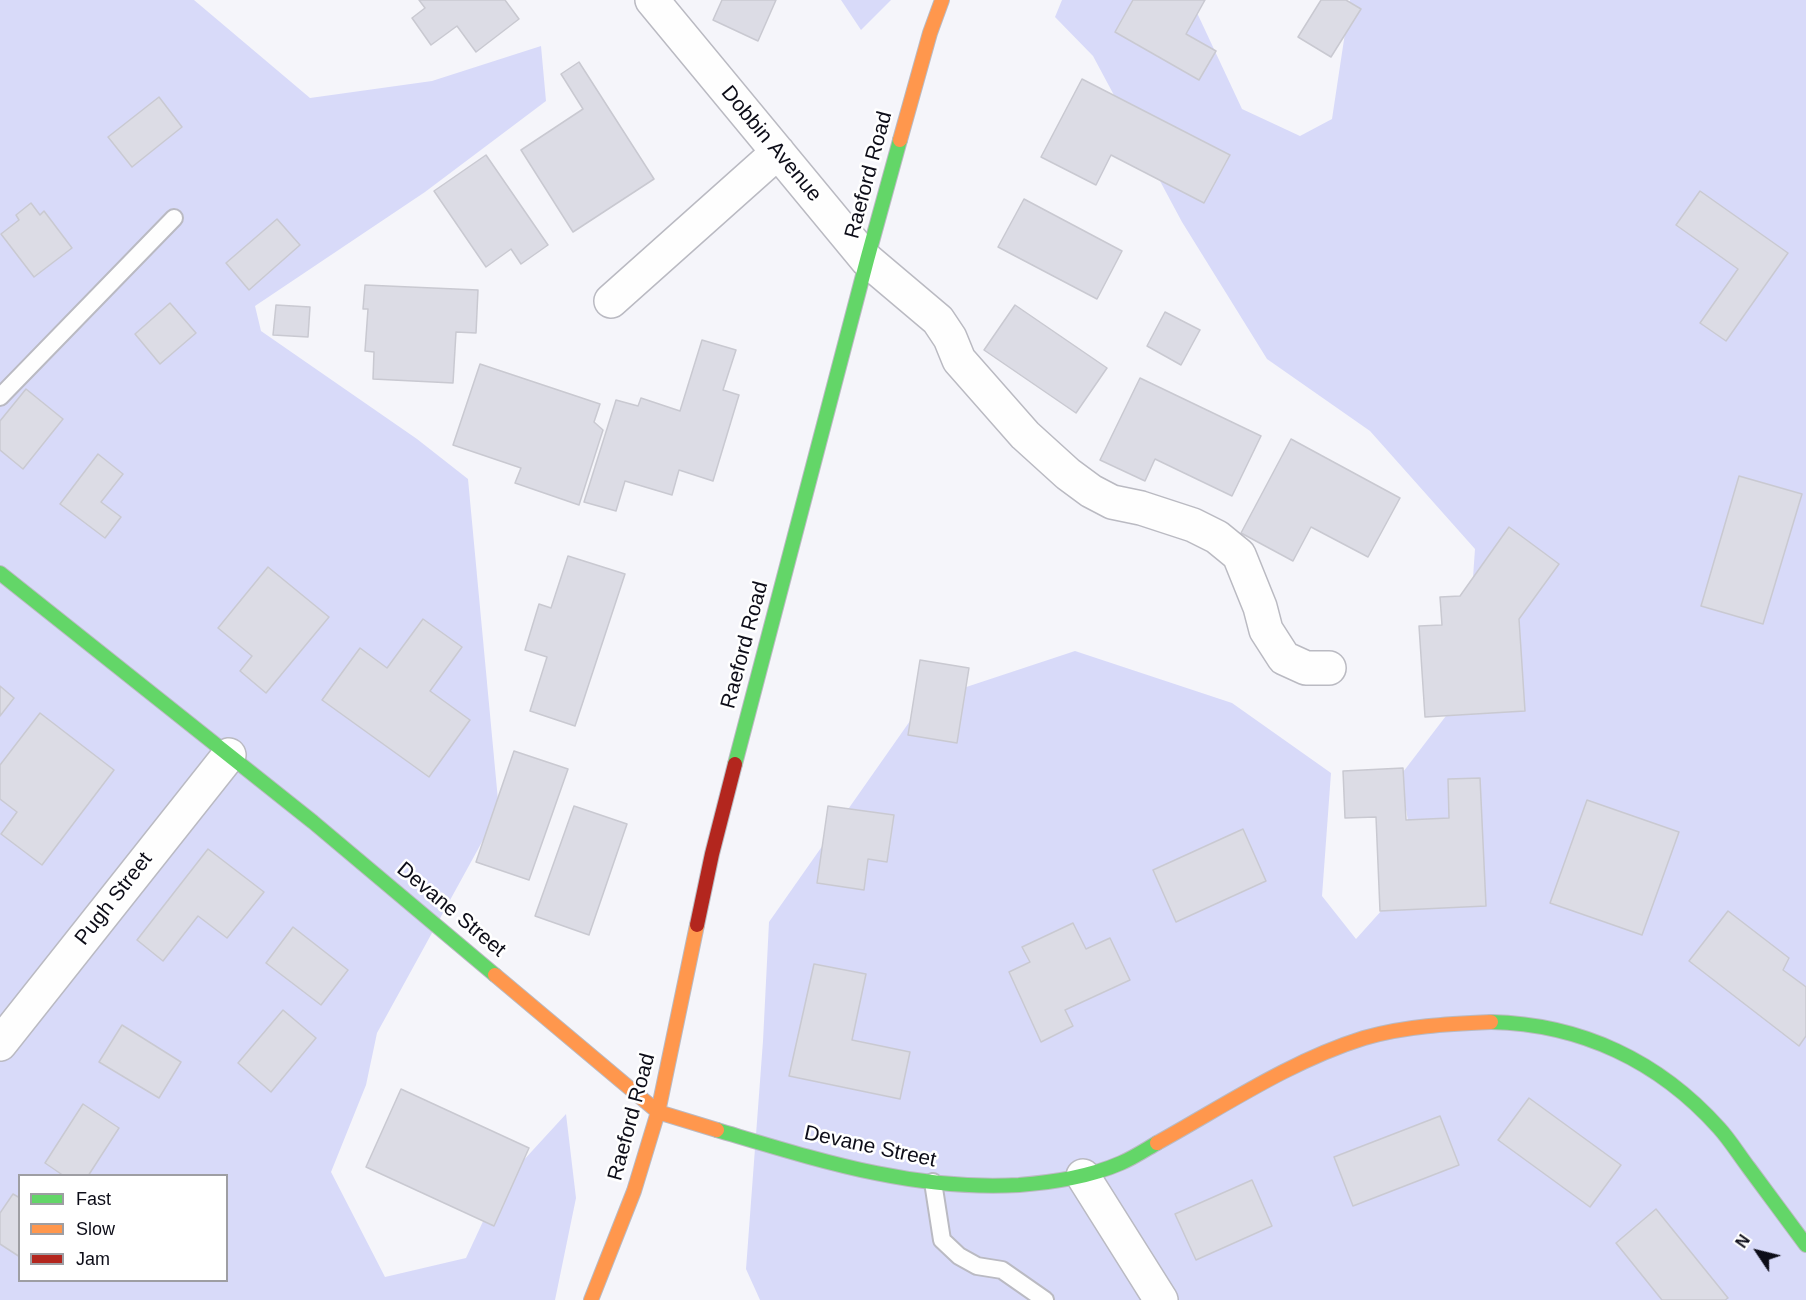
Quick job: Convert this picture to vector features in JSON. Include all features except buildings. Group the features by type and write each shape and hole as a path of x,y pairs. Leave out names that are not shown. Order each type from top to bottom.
{"street":[{"name":"Dobbin Avenue","path":"652,0 867,260 938,320 950,338 959,360 1025,435 1068,474 1091,491 1112,502 1141,508 1192,525 1217,537 1239,555 1260,608 1266,630 1284,658 1306,669 1329,668"},
{"name":"Raeford Road","path":"591,1300 634,1191 658,1112 712,854 867,260 930,33 942,0"},
{"path":"611,301 778,152"},
{"name":"Devane Street","path":"0,573 313,822 658,1112 831,1164 916,1181 980,1186 1045,1183 1083,1176 1121,1163 1305,1061 1365,1038 1428,1025 1493,1022 1536,1026 1578,1035 1618,1050 1656,1071 1690,1098 1720,1129 1806,1245"},
{"name":"Pugh Street","path":"0,1044 229,755"},
{"path":"1083,1176 1161,1300"}],"lane":[{"path":"0,397 174,218"},
{"path":"933,1182 942,1240 959,1256 977,1266 1002,1270 1045,1300"}],"shaded area":[{"path":"0,0 194,0 310,98 432,81 541,46 546,101 425,192 255,306 261,331 417,439 468,479 499,811 377,1033 366,1085 331,1172 385,1277 466,1258 499,1187 566,1114 576,1198 555,1300 0,1300"},
{"path":"841,0 891,0 861,30"},
{"path":"1062,0 1191,0 1242,109 1300,136 1332,119 1350,0 1806,0 1806,1300 760,1300 746,1269 763,1041 769,922 924,701 1075,651 1232,703 1331,773 1322,896 1356,939 1417,871 1400,776 1465,691 1475,549 1370,431 1267,359 1182,222 1093,56 1055,17"}],"traffic: fast":[{"path":"735,764 900,140"},
{"path":"0,573 313,822 495,975"},
{"path":"1491,1022 1524,1024 1587,1039 1616,1051 1671,1083 1696,1104 1723,1133 1806,1245"},
{"path":"717,1130 866,1171 903,1178 979,1186 1032,1184 1084,1175 1121,1163 1157,1143"}],"traffic: slow":[{"path":"900,140 930,33 942,0"},
{"path":"591,1300 634,1191 658,1112 697,925"},
{"path":"495,975 658,1112 717,1130"},
{"path":"1157,1143 1258,1085 1310,1059 1364,1038 1411,1028 1491,1022"}],"traffic: jam":[{"path":"697,925 735,764"}]}
